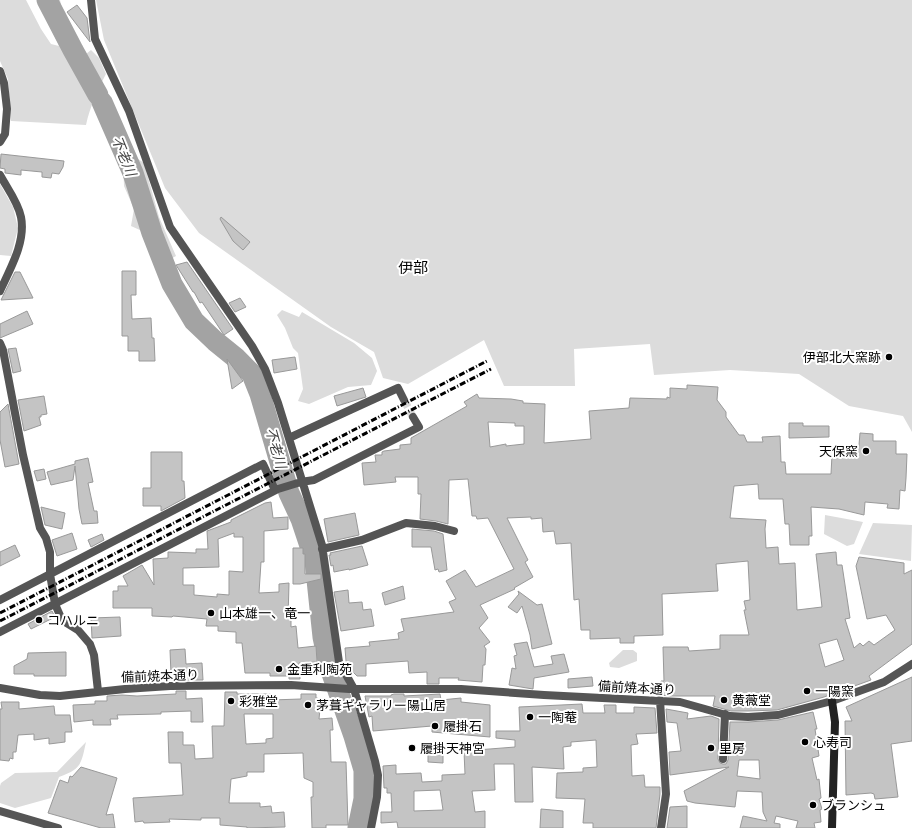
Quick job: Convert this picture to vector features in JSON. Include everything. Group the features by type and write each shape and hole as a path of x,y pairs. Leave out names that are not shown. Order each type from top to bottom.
{"street":[{"path":"91,0 95,39 129,111 170,227 252,346 264,369 278,403 289,438 298,483 307,497 322,549 339,662 351,689 375,761 378,775 377,797 371,828"},
{"path":"0,71 4,83 7,109 5,134 0,142"},
{"path":"0,175 17,206 21,217 21,231 18,248 0,291"},
{"path":"0,343 3,350 25,462 40,528 46,538 50,552 50,574 55,604 62,620 78,630 90,644 94,654 98,691"},
{"path":"289,438 398,388 404,400"},
{"path":"0,632 277,490 298,483 314,480 419,427 413,417"},
{"path":"0,600 263,464 277,490"},
{"path":"322,549 362,540 406,523 435,526 454,531"},
{"name":"備前焼本通り","path":"0,688 50,696 98,691 178,686 291,685 351,689 461,689 544,695 660,700 680,702 725,714 748,717 778,715 832,702 884,682 912,664"},
{"path":"660,700 666,794 661,828"},
{"path":"832,702 834,722 832,828"},
{"path":"723,759 725,714"},
{"path":"0,811 58,828"}],"shaded area":[{"path":"0,0 26,0 41,29 51,44 59,46 37,0 60,0 66,27 81,58 91,50 99,58 106,74 94,99 86,125 11,121 8,79 0,61"},
{"path":"96,0 912,0 912,432 903,416 849,406 799,374 730,370 654,375 650,344 574,349 575,386 504,386 484,340 408,384 383,378 374,352 331,327 199,233 165,188 104,40"},
{"path":"135,157 144,163 159,217 176,256 169,260 158,262 142,231 131,226 134,209 124,186 123,162"},
{"path":"0,184 13,207 18,228 11,256 0,255"},
{"path":"282,310 299,317 302,312 354,343 372,358 377,371 371,385 348,387 309,404 298,401 303,389 298,353 293,348 285,328 277,315"},
{"path":"825,515 863,522 854,544 847,546 824,534"},
{"path":"873,523 912,525 911,561 859,554"},
{"path":"623,650 633,650 637,653 637,661 619,668 610,667 609,663"},
{"path":"86,742 83,756 79,765 72,771 59,777 51,798 15,808 0,803 1,783 15,773 57,772"}],"building":[{"path":"77,5 87,18 90,42 67,12"},
{"path":"1,154 64,161 63,167 59,174 52,173 51,178 42,177 42,172 21,170 21,175 5,173 5,169 0,168"},
{"path":"221,217 250,242 243,250 233,241 220,219"},
{"path":"187,262 233,329 224,335 202,302 200,303 176,265"},
{"path":"122,271 136,271 136,295 131,295 132,319 151,318 155,361 139,361 139,351 128,351 128,336 122,336"},
{"path":"15,272 20,272 33,298 1,300"},
{"path":"240,298 246,307 235,312 229,303"},
{"path":"27,311 33,324 0,338 0,324"},
{"path":"16,348 21,371 13,373 8,349"},
{"path":"295,357 297,369 274,373 272,360"},
{"path":"227,359 243,381 232,389"},
{"path":"687,385 718,387 717,400 726,412 726,417 739,435 744,435 747,442 763,442 762,437 780,436 781,462 785,462 786,474 831,474 832,455 858,457 860,433 873,434 873,441 896,441 896,454 907,454 905,491 900,490 899,509 887,508 888,504 865,502 864,515 839,509 811,507 812,536 809,536 809,545 790,545 789,524 785,524 783,499 759,499 758,484 734,486 730,518 766,520 766,548 778,547 779,564 795,563 797,610 822,607 816,554 836,552 837,565 842,565 850,618 845,619 854,648 860,643 863,646 869,641 874,645 895,630 886,615 867,619 856,566 859,557 904,563 904,574 912,570 912,644 869,676 871,680 824,697 777,710 731,711 713,706 715,696 661,695 661,681 664,681 663,647 688,647 689,651 720,649 720,635 749,635 744,610 746,610 744,601 750,600 748,561 716,564 718,591 662,594 663,635 634,636 634,643 620,643 620,638 590,639 590,630 581,630 579,599 574,600 571,543 556,544 554,531 543,532 542,518 531,519 531,517 507,518 528,560 525,562 533,577 514,588 515,589 480,605 488,618 479,628 490,642 484,646 486,649 482,682 458,680 459,678 439,678 439,684 427,684 427,672 409,673 408,661 366,664 366,676 357,676 349,668 346,661 345,648 370,646 369,642 399,639 398,633 404,631 401,619 454,612 449,602 456,599 446,581 465,570 476,587 514,569 488,518 477,519 476,516 472,516 468,479 449,480 448,524 420,519 421,494 418,494 418,477 395,477 396,482 364,485 362,463 376,462 375,455 382,455 382,452 384,451 400,449 400,445 411,444 411,438 467,406 464,402 477,394 479,398 511,399 523,401 523,403 545,404 544,443 591,439 589,411 629,408 630,398 667,399 667,397 670,398 670,388 687,389","holes":["488,422 515,423 515,426 524,426 524,444 506,446 506,444 490,447","837,639 844,660 825,667 819,644"]},
{"path":"363,388 366,397 337,406 334,396"},
{"path":"44,396 47,414 39,417 41,425 24,431 18,400"},
{"path":"8,404 19,464 5,467 0,440 0,412"},
{"path":"789,423 803,423 803,426 829,426 829,437 789,438"},
{"path":"151,452 182,452 182,481 184,481 185,498 161,511 161,506 143,506 143,488 151,488"},
{"path":"88,458 93,482 88,483 94,511 97,511 98,523 82,524 75,466 73,480 51,485 47,472 75,464 75,461"},
{"path":"44,469 46,479 37,481 34,471"},
{"path":"271,502 273,518 288,517 288,529 264,531 264,562 261,562 259,593 279,592 279,584 289,583 288,619 291,619 291,627 296,626 298,648 316,646 317,662 299,663 300,679 289,679 289,676 270,676 270,673 245,673 242,643 236,643 236,632 218,631 218,626 206,626 207,619 152,616 152,608 113,608 113,591 118,591 118,586 128,586 123,576 142,565 154,585 153,559 168,558 168,552 196,553 196,549 208,549 207,531 231,522 231,520 265,503","holes":["234,533 234,537 243,537 243,572 229,571 229,595 217,594 217,597 194,595 194,585 183,585 183,568 219,567 218,539"]},
{"path":"41,507 65,513 62,529 45,525"},
{"path":"355,513 359,535 328,542 324,519"},
{"path":"412,529 434,531 443,534 447,570 439,572 438,569 435,570 431,547 412,547"},
{"path":"72,533 77,549 57,556 52,540"},
{"path":"102,534 104,540 91,547 88,540"},
{"path":"15,545 20,556 0,566 0,552"},
{"path":"362,546 368,565 334,572 333,565 331,566 330,553"},
{"path":"293,548 303,548 303,554 305,554 305,574 321,574 321,579 300,584 293,584"},
{"path":"403,586 405,599 385,605 382,593"},
{"path":"348,590 349,603 362,602 363,610 371,609 374,626 341,631 334,592"},
{"path":"518,591 537,605 542,604 552,644 532,649 530,635 522,606 517,613 508,607 519,594"},
{"path":"52,611 55,617 31,629 28,624"},
{"path":"120,617 121,636 92,638 91,618"},
{"path":"527,642 534,667 553,664 551,656 564,654 569,672 534,678 533,689 509,685 512,668 516,669 514,656 517,655 514,644"},
{"path":"185,649 186,664 202,663 203,680 175,680 175,674 171,674 170,650"},
{"path":"66,652 66,676 34,676 34,674 14,674 14,666 27,659 28,653"},
{"path":"592,677 593,686 568,688 568,679"},
{"path":"912,677 912,741 891,744 898,797 875,799 874,794 871,793 846,795 845,721 852,721 846,707"},
{"path":"176,691 186,691 186,699 202,698 203,722 191,722 191,711 161,712 161,714 117,715 118,719 110,719 111,725 93,725 93,720 74,722 73,705 95,704 95,701 107,701 107,696 176,694"},
{"path":"225,692 237,692 237,694 271,694 271,700 301,699 301,694 316,694 316,698 321,699 319,719 332,718 333,730 330,730 331,762 346,762 348,825 326,825 326,828 312,828 311,797 313,797 313,782 304,778 303,753 264,754 264,772 247,772 247,776 231,779 229,803 260,803 260,807 271,806 272,813 284,812 285,827 247,828 220,825 220,818 201,818 201,820 169,819 170,822 135,822 133,798 183,795 181,763 169,763 168,732 183,732 183,745 194,745 195,759 213,758 212,726 224,726","holes":["244,714 273,714 273,738 266,739 266,743 246,744"]},
{"path":"394,694 404,694 404,696 440,694 441,700 461,698 461,702 490,705 490,737 432,732 432,726 373,731 372,716 369,717 365,696 391,696"},
{"path":"1,702 19,702 19,709 54,706 55,715 70,715 72,732 65,732 65,742 49,744 49,738 34,740 34,734 18,735 16,752 13,752 13,759 10,758 9,761 0,760"},
{"path":"582,704 583,713 605,713 604,705 616,705 616,713 634,713 634,707 655,708 657,733 636,734 638,744 631,745 632,776 644,775 645,787 660,787 656,828 593,828 593,823 583,823 585,799 556,798 557,773 583,772 583,768 597,767 596,740 571,742 571,746 563,747 564,769 532,767 533,802 515,802 514,764 494,764 495,790 472,791 475,812 485,811 485,828 398,828 397,822 381,823 381,812 392,812 391,793 387,793 387,788 384,788 383,766 396,765 396,774 421,773 422,782 442,781 442,775 465,774 464,751 515,747 515,740 496,738 496,731 520,731 519,707","holes":["440,790 443,810 414,811 414,791"]},
{"path":"666,709 688,713 687,719 711,716 719,719 718,759 720,763 726,764 728,760 730,722 778,720 813,712 817,729 815,729 819,756 812,758 817,780 819,779 821,798 819,799 822,809 820,810 821,822 814,823 815,828 796,828 798,821 776,816 774,823 780,824 780,828 740,828 743,816 767,821 763,812 762,792 737,791 735,807 687,801 684,791 729,767 670,775 669,752 681,751 677,723 667,722","holes":["739,760 759,760 760,779 737,776"]},
{"path":"428,752 443,752 443,763 428,762"},
{"path":"81,767 117,778 106,815 113,814 115,828 101,828 48,813 60,780 68,783 70,776 72,777"},
{"path":"687,806 687,828 667,828 670,807"},
{"path":"541,809 563,811 563,828 540,828"}],"waterway":[{"name":"不老川","path":"47,0 98,95"},
{"name":"不老川","path":"102,102 133,173 152,233 172,284 194,321 252,374 260,394 289,493 301,519 315,561 323,637 329,665 354,736 364,770 364,799 358,828"}],"tunnel":[{"path":"404,400 413,417"}],"railway":[{"path":"0,613 487,361"},
{"path":"0,621 491,369"}],"place":[{"name":"伊部北大窯跡","path":"889,357"},
{"name":"天保窯","path":"866,451"},
{"name":"山本雄一、竜一","path":"211,613"},
{"name":"コハルニ","path":"39,620"},
{"name":"金重利陶苑","path":"279,669"},
{"name":"一陽窯","path":"807,691"},
{"name":"黄薇堂","path":"724,700"},
{"name":"彩雅堂","path":"231,701"},
{"name":"茅葺ギャラリー陽山居","path":"308,705"},
{"name":"一陶菴","path":"530,717"},
{"name":"履掛石","path":"435,726"},
{"name":"心寿司","path":"805,742"},
{"name":"履掛天神宮","path":"412,748"},
{"name":"里房","path":"711,748"},
{"name":"ブランシュ","path":"813,805"}],"district":[{"name":"伊部","path":"413,268"}]}
